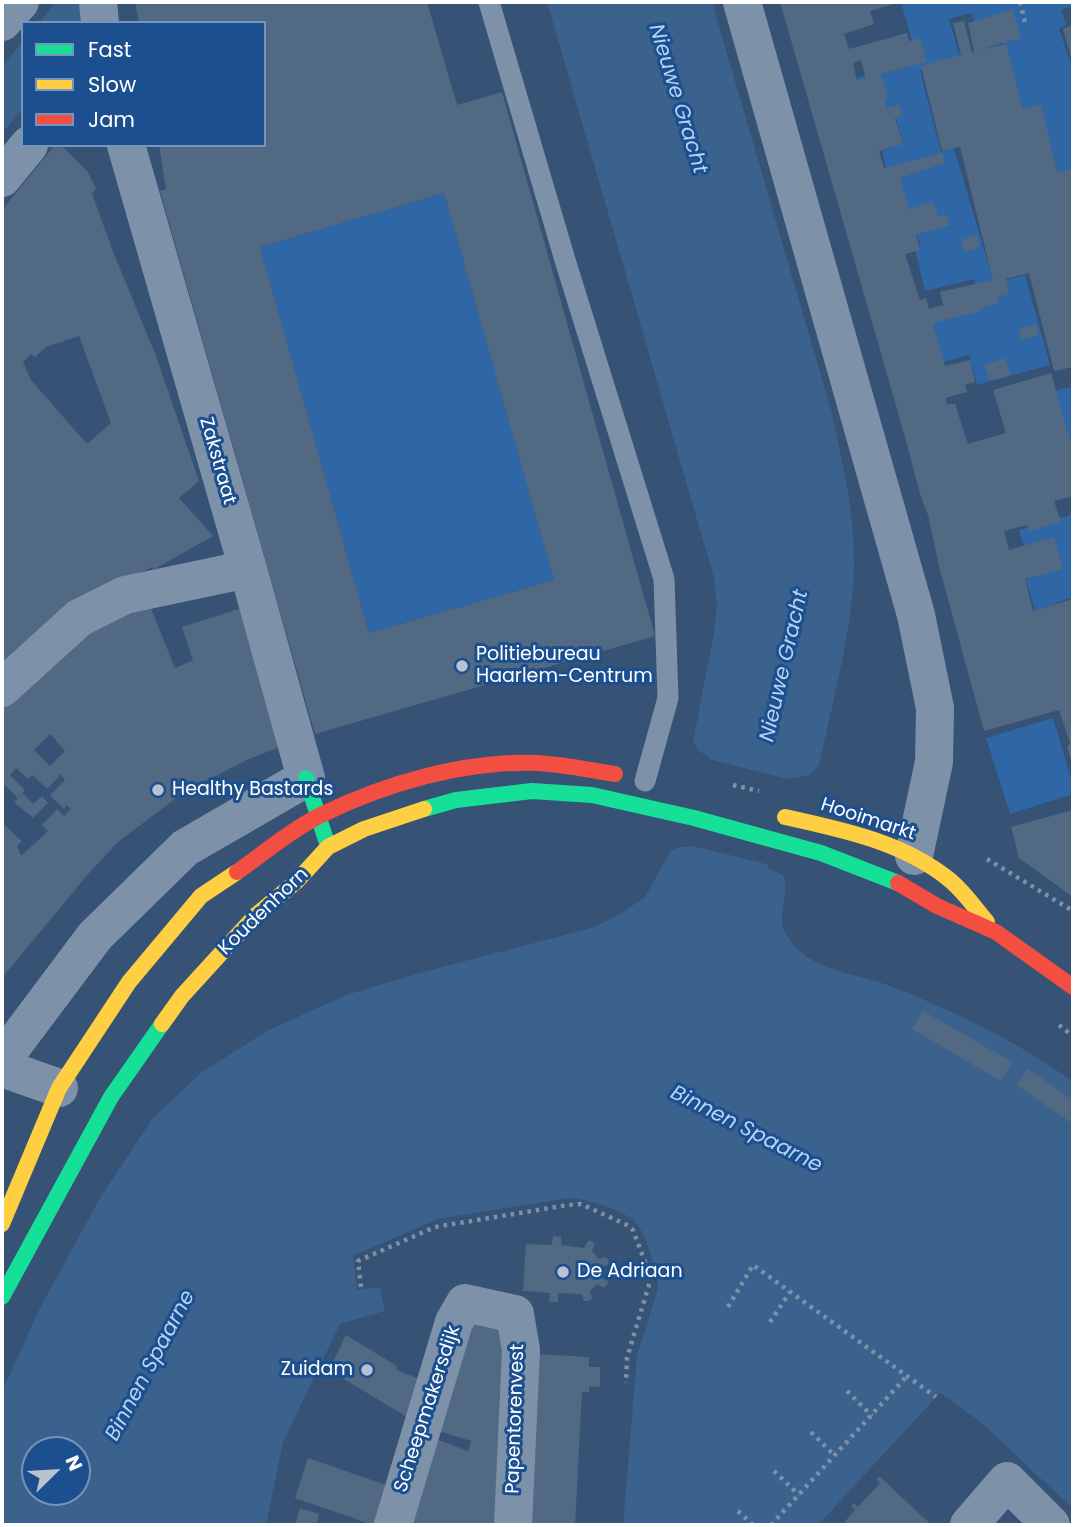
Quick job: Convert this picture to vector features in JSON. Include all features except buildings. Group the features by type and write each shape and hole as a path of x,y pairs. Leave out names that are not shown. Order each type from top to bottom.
{"street":[{"path":"2,22 20,2"},
{"path":"742,2 916,615 936,708 934,762 914,856"},
{"path":"2,178 27,147"},
{"name":"Zakstraat","path":"126,147 306,778"},
{"path":"2,688 79,618 125,595 248,569"},
{"name":"Koudenhorn","path":"2,1224 65,1089 129,982 201,896 319,816 395,785 452,771 496,765 537,763 598,770 655,783"},
{"path":"2,1060 95,936 185,848 306,778 328,847"},
{"path":"637,805 655,783"},
{"name":"Koudenhorn","path":"2,1297 104,1096 182,996 256,916 297,881 328,847 402,815 456,800 532,791 592,795 776,839"},
{"name":"Hooimarkt","path":"776,815 843,831 914,856 951,881 996,932"},
{"name":"Hooimarkt","path":"776,839 901,884 937,906 996,932 1073,987"},
{"path":"2,1068 65,1089"},
{"name":"Scheepmakersdijk","path":"393,1525 454,1322 465,1303 515,1314"},
{"name":"Papentorenvest","path":"513,1525 521,1350 515,1314"},
{"path":"969,1525 1007,1481 1051,1525"}],"lane":[{"path":"489,2 565,260 664,579 668,698 655,783"}],"path":[{"path":"1020,2 1026,26"},
{"path":"728,784 763,792"},
{"path":"361,1287 358,1261 435,1227 581,1204 633,1230 651,1278 627,1358 625,1383"},
{"path":"728,1307 753,1265 936,1397"},
{"path":"770,1322 790,1292"},
{"path":"771,1525 907,1376"},
{"path":"846,1391 872,1416"},
{"path":"811,1432 835,1456"},
{"path":"774,1471 799,1495"},
{"path":"737,1511 753,1525"}],"shaded area":[{"path":"901,2 1073,2 1073,6 1061,10 1066,25 1059,29 1073,69 1073,222 1068,223 1027,134 1003,43 984,49 971,13 949,19 960,57 920,70 941,152 954,148 994,283 1025,275 1050,365 977,385 969,355 943,362 933,322 983,308 974,279 925,291 915,248 921,246 902,189 892,191 882,151 903,143 894,112 862,121 851,80 917,58"},
{"path":"444,193 554,580 369,633 260,247"},
{"path":"1073,386 1073,454 1054,391"},
{"path":"1073,514 1073,597 1035,611 1026,580 1033,577 1019,530"},
{"path":"1053,718 1073,784 1073,794 1010,814 986,738"}],"water":[{"path":"56,2 107,2 94,21 41,21"},
{"path":"547,2 712,2 831,410 853,528 854,568 850,617 820,762 814,771 807,775 789,778 768,868 783,875 785,892 782,916 785,933 801,952 812,960 838,971 893,987 963,1017 1031,1054 1073,1082 1073,1509 983,1424 940,1393 818,1525 623,1525 637,1355 658,1289 657,1282 647,1244 635,1222 604,1205 569,1198 437,1219 353,1256 357,1290 380,1287 385,1311 340,1324 283,1442 266,1525 2,1525 2,1392 39,1310 100,1198 153,1118 202,1072 267,1031 346,995 595,927 645,897 670,852 679,847 689,847 710,758 698,750 693,742 717,604 714,578"},
{"path":"21,44 21,111 2,133 2,66"}],"pier":[{"path":"709,759 791,780 770,865 689,845"}],"traffic: fast":[{"path":"306,778 326,840"},
{"path":"424,809 456,800 532,791 592,795 694,818 821,853 898,883"},
{"path":"2,1297 111,1097 162,1024"}],"traffic: slow":[{"path":"162,1024 182,996 255,916 297,881 328,847 364,829 424,809"},
{"path":"785,817 872,839 913,856 951,881 987,922"},
{"path":"2,1224 59,1088 129,982 201,896 237,872"}],"traffic: jam":[{"path":"237,872 289,834 321,815 372,793 426,776 508,763 566,766 615,774"},
{"path":"898,883 937,906 996,932 1073,987"}],"place":[{"name":"Politiebureau Haarlem-Centrum","path":"462,666"},
{"name":"Healthy Bastards","path":"158,790"},
{"name":"De Adriaan","path":"563,1272"},
{"name":"Zuidam","path":"367,1370"}],"water label":[{"name":"Nieuwe Gracht","path":"677,99"},
{"name":"Nieuwe Gracht","path":"785,666"},
{"name":"Binnen Spaarne","path":"746,1130"},
{"name":"Binnen Spaarne","path":"151,1366"}]}
